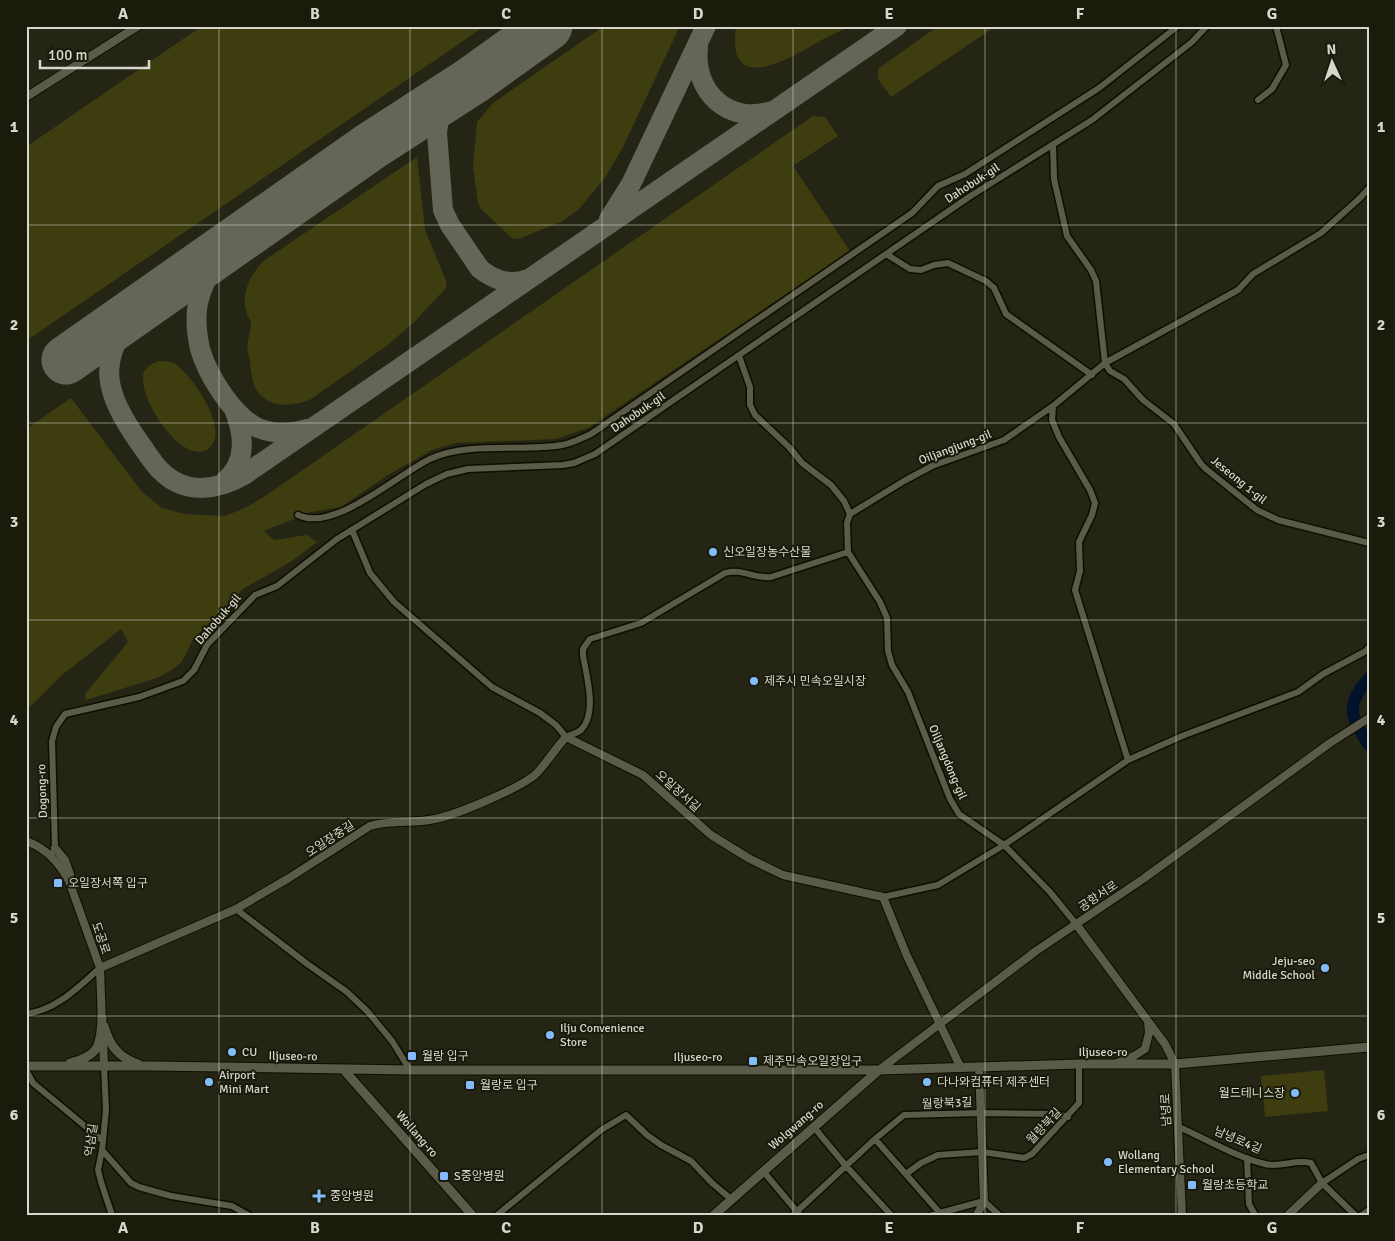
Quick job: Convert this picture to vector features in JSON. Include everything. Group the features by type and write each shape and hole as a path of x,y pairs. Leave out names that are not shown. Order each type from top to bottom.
{"main road":[{"path":"102,1018 108,1037 121,1057 140,1065 153,1066"},
{"path":"54,1066 74,1062 94,1053 101,1038 102,1018"},
{"name":"Iljuseo-ro","path":"26,1068 54,1066 153,1066 410,1070 879,1070 1079,1064 1175,1064 1369,1048"},
{"name":"Wollang-ro","path":"343,1069 472,1215"},
{"name":"Wolgwang-ro","path":"714,1215 813,1126 879,1070"}],"street":[{"path":"26,97 127,29 138,26"},
{"path":"298,515 304,518 321,517 346,510 431,458 444,454 475,450 558,445 578,440 591,434 912,213 938,186 965,174 1099,88 1178,26"},
{"name":"Dahobuk-gil","path":"56,727 65,714 139,697 183,681 194,670 207,645 255,595 283,582 330,544 426,484 447,474 468,469 563,465 574,463 595,454 969,197 1092,120 1192,42 1207,26"},
{"path":"1258,100 1272,89 1286,65 1276,26"},
{"path":"1053,144 1054,179 1067,236 1091,270 1096,281 1105,364"},
{"name":"Oiljangjung-gil","path":"850,514 932,466 1004,440 1053,406 1105,364 1238,290 1253,274 1321,233 1369,188"},
{"path":"886,254 910,269 921,270 934,265 948,263 986,281 994,288 1006,314 1092,375"},
{"path":"566,737 581,730 589,711 591,700 583,649 590,639 641,623 732,570 762,578 771,577 848,552 847,523 850,514 844,501 831,485 802,463 789,447 755,416 750,405 750,387 739,356"},
{"name":"Jeseong 1-gil","path":"1105,364 1110,371 1124,379 1143,400 1174,424 1201,464 1258,510 1278,520 1369,543"},
{"path":"1053,406 1052,420 1059,438 1090,490 1095,503 1079,542 1080,571 1074,590 1128,760"},
{"name":"오일장서길","path":"352,530 370,573 394,602 492,687 540,713 556,725 566,737 643,775 711,835 750,858 783,874 883,897"},
{"name":"Oiljangdong-gil","path":"848,552 880,602 887,618 888,651 892,665 908,692 923,735 950,799 959,814 1004,845 1050,892 1165,1044 1175,1064"},
{"path":"961,1068 907,956 883,897 938,885 1004,845 1128,760 1182,736 1298,692 1323,674 1366,651 1369,647"},
{"name":"공항서로","path":"879,1070 1036,950 1143,879 1332,741 1369,718"},
{"name":"Dogong-ro","path":"53,852 52,740 56,727"},
{"name":"오일장중길","path":"100,968 236,909 290,878 370,826 381,822 434,820 453,814 520,784 536,774 566,737"},
{"name":"도공로","path":"26,840 53,852 65,873 77,902 100,968 104,1066"},
{"path":"236,909 306,963 348,992 368,1012 392,1041 410,1070"},
{"path":"26,1014 49,1007 68,996 100,968"},
{"path":"1114,1064 1134,1056 1145,1049 1149,1034 1147,1020"},
{"name":"월랑북길","path":"906,1174 920,1163 938,1155 982,1152 1024,1158 1032,1154 1079,1103 1079,1064"},
{"name":"남녕로","path":"1175,1064 1182,1215"},
{"name":"억삼길","path":"104,1066 106,1110 98,1170 112,1215"},
{"path":"26,1068 33,1083 103,1141"},
{"path":"976,1215 984,1201 979,1068"},
{"name":"월랑북3길","path":"796,1214 875,1139 904,1115 980,1113 1057,1114 1068,1117"},
{"path":"497,1215 600,1130 626,1115 647,1135 661,1145 691,1161 730,1199"},
{"path":"813,1126 846,1166 891,1215"},
{"name":"남녕로4길","path":"1179,1127 1247,1158 1265,1164 1275,1165 1303,1161 1311,1163 1322,1183 1355,1215"},
{"path":"875,1139 939,1212"},
{"path":"102,1150 131,1183 139,1187 171,1196 232,1206 248,1215"},
{"path":"1288,1215 1322,1183 1358,1159 1369,1155"},
{"path":"1247,1158 1249,1204 1255,1215"},
{"path":"762,1171 796,1214"},
{"path":"932,1215 984,1201"},
{"path":"984,1201 999,1215"},
{"path":"1362,1215 1369,1210"}],"shaded area":[{"path":"202,26 485,26 26,341 26,147"},
{"path":"604,26 680,26 622,149 604,179 579,209 563,221 521,238 513,239 481,209 478,203 473,167 477,122 493,103"},
{"path":"736,26 852,26 782,61 766,66 752,67 741,62 736,49"},
{"path":"938,26 996,26 891,97 878,79 878,69"},
{"path":"813,116 825,117 838,136 793,166 850,251 588,428 556,439 456,443 432,450 388,475 341,507 311,512 264,531 274,540 307,535 317,542 292,561 243,589 193,639 182,662 172,670 157,678 86,700 85,694 128,642 121,629 62,675 26,709 26,429 71,398 142,492 162,508 184,514 225,516 247,507 268,494"},
{"path":"417,157 425,230 446,280 446,288 415,321 388,345 311,399 289,405 267,400 256,389 247,348 251,323 246,311 245,298 248,285 254,273 262,262"},
{"path":"159,361 174,363 182,369 207,404 213,417 215,430 214,441 208,449 197,452 186,448 163,426 153,411 143,382 144,372 150,365"},
{"name":"월드테니스장","path":"1324,1070 1328,1111 1265,1117 1261,1076"}],"waterway":[{"path":"1369,678 1356,696 1353,704 1354,718 1369,745"}],"taxiway":[{"path":"609,219 631,184 706,26"},
{"path":"136,312 114,346 110,362 109,377 112,392 127,424 157,467 179,484 200,488 211,487 233,480 244,475 897,26"},
{"path":"698,48 698,64 701,78 708,91 717,101 728,109 742,113 756,114 772,111"},
{"path":"473,80 446,105 439,117 437,133 443,210 450,225 480,269 503,281 515,282 528,279"},
{"path":"244,235 215,265 201,293 197,309 197,332 200,349 215,383 231,405 249,422 258,428 277,432 295,432 307,429"},
{"path":"224,482 237,466 242,447 240,428 234,409"}],"runway":[{"path":"66,360 371,146 473,80 548,26"}],"place":[{"name":"신오일장농수산물","path":"713,552"},
{"name":"제주시 민속오일시장","path":"754,681"},
{"name":"오일장서쪽 입구","path":"58,883"},
{"name":"Jeju-seo Middle School","path":"1325,968"},
{"name":"Ilju Convenience Store","path":"550,1035"},
{"name":"CU","path":"232,1052"},
{"name":"월랑 입구","path":"412,1056"},
{"name":"제주민속오일장입구","path":"753,1061"},
{"name":"Airport Mini Mart","path":"209,1082"},
{"name":"다나와컴퓨터 제주센터","path":"927,1082"},
{"name":"월랑로 입구","path":"470,1085"},
{"name":"월드테니스장","path":"1295,1093"},
{"name":"Wollang Elementary School","path":"1108,1162"},
{"name":"S중앙병원","path":"444,1176"},
{"name":"월랑초등학교","path":"1192,1185"},
{"name":"중앙병원","path":"319,1196"}]}
